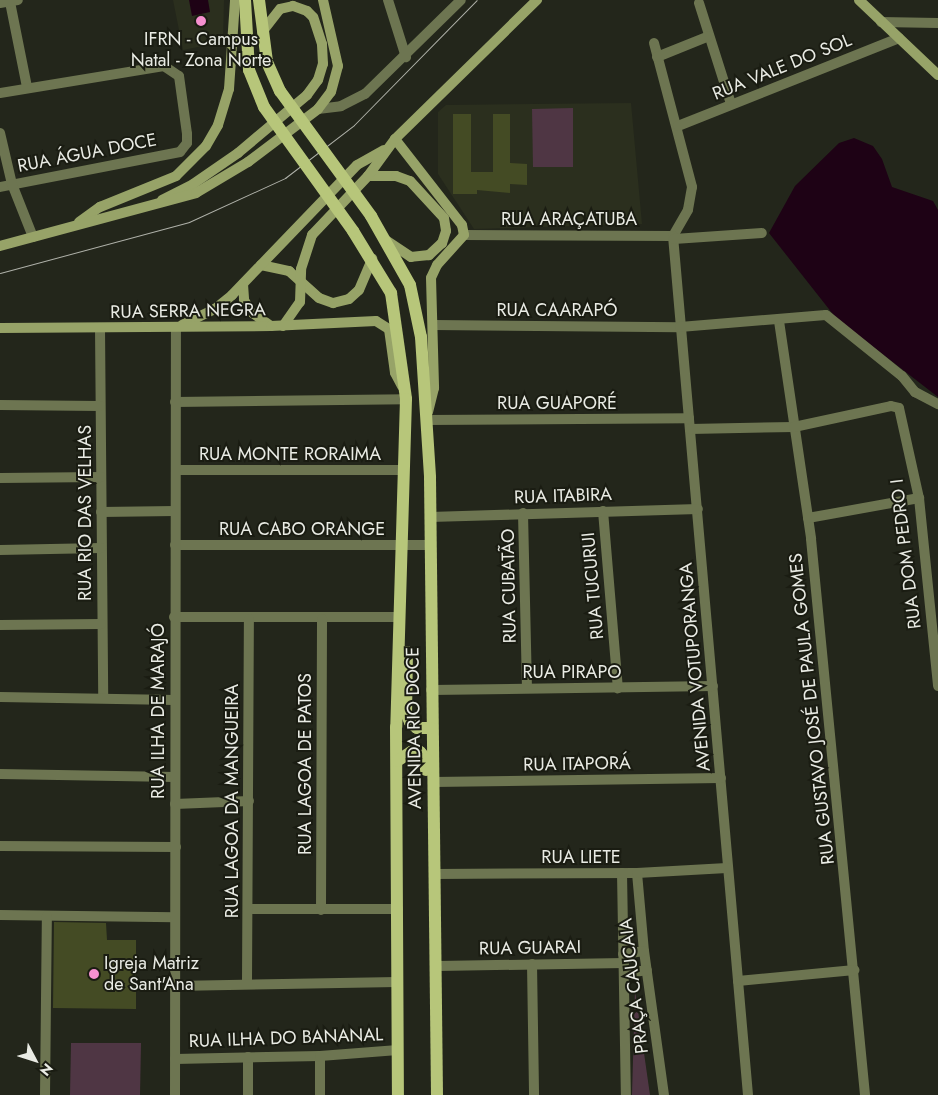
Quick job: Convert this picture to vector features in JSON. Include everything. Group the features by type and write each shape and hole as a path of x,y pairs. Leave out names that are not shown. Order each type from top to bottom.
{"main road":[{"path":"76,225 100,207 176,176 206,146 220,120 229,89 235,0"},
{"name":"AVENIDA RIO DOCE","path":"245,0 249,70 264,107 372,259 386,281 395,308 405,394 397,761 398,1095"},
{"name":"AVENIDA RIO DOCE","path":"259,0 261,34 267,62 280,90 387,241 410,286 418,311 426,420 430,517 431,728 438,966 438,1095"},
{"path":"0,246 147,206 179,200 214,184 318,109 331,92 338,66 323,0"},
{"path":"283,326 300,302 301,279 312,235 368,176 395,139 536,0"},
{"path":"859,0 938,75"},
{"path":"147,206 216,169 304,98 318,80 323,64 322,44 313,17 301,8 287,6 274,15 261,34"},
{"path":"395,139 462,225 464,236 433,272 434,388 426,420"},
{"path":"176,327 215,309 243,284 357,164 386,149"},
{"path":"368,176 396,176 410,181 444,218 446,231 442,243 429,255 411,257 387,241"},
{"path":"261,265 282,268 301,279 324,301 343,302 364,282 372,259"},
{"path":"243,284 244,300 251,312 271,326"},
{"name":"AVENIDA RIO DOCE","path":"376,321 386,325 391,333 395,373 405,394"},
{"name":"RUA SERRA NEGRA","path":"0,328 283,326 376,321"},
{"path":"399,634 407,647 406,712 410,722 417,728 431,728"},
{"path":"397,761 411,752 420,752 426,759 428,845 434,868"}],"street":[{"path":"388,0 406,57"},
{"path":"318,109 354,101 406,57 451,4 461,0"},
{"path":"0,93 27,87 9,2"},
{"path":"699,3 731,104"},
{"path":"881,22 938,23"},
{"path":"657,57 709,36"},
{"name":"RUA VALE DO SOL","path":"678,126 898,38"},
{"path":"654,42 678,126 692,187 688,210 674,238"},
{"name":"RUA ÁGUA DOCE","path":"0,187 180,152 188,134 179,76 164,66 27,87"},
{"path":"0,133 12,184 33,237"},
{"name":"RUA ARAÇATUBA","path":"464,236 674,238 762,233"},
{"name":"AVENIDA VOTUPORANGA","path":"674,238 680,327 698,509 727,868 748,1095"},
{"name":"RUA CAARAPÓ","path":"434,325 680,327 779,321 826,315 902,376 915,392 938,404"},
{"name":"RUA GUSTAVO JOSÉ DE PAULA GOMES","path":"779,321 808,518 865,1095"},
{"name":"RUA ILHA DE MARAJÓ","path":"175,1095 176,847 174,617 176,327"},
{"name":"RUA RIO DAS VELHAS","path":"100,328 102,696"},
{"path":"176,402 405,394"},
{"path":"0,405 100,406"},
{"name":"RUA DOM PEDRO I","path":"794,427 891,406 899,408 919,498 938,686"},
{"name":"RUA GUAPORÉ","path":"426,420 689,418"},
{"path":"690,429 794,427"},
{"name":"RUA MONTE RORAIMA","path":"176,470 404,470"},
{"path":"0,478 100,477"},
{"path":"808,518 919,498"},
{"name":"RUA ITABIRA","path":"430,517 698,509"},
{"path":"101,512 175,511"},
{"name":"RUA TUCURUI","path":"603,511 618,688"},
{"name":"RUA CUBATÃO","path":"523,513 527,688"},
{"name":"RUA CABO ORANGE","path":"175,545 430,545"},
{"path":"0,550 101,548"},
{"path":"174,617 248,619 400,617"},
{"name":"RUA LAGOA DE PATOS","path":"321,910 322,618"},
{"name":"RUA LAGOA DA MANGUEIRA","path":"247,982 249,909 248,619"},
{"path":"0,625 101,624"},
{"name":"RUA PIRAPO","path":"431,690 712,686"},
{"path":"0,697 102,696 175,700"},
{"path":"0,774 175,777"},
{"name":"RUA ITAPORÁ","path":"432,782 721,778"},
{"path":"175,804 248,801"},
{"path":"0,846 176,847"},
{"name":"RUA LIETE","path":"434,868 622,873 727,868"},
{"name":"PRAÇA CAUCAIA","path":"637,872 644,950 664,1095"},
{"name":"PRAÇA CAUCAIA","path":"622,873 626,1095"},
{"path":"249,909 398,909"},
{"path":"0,915 175,917"},
{"path":"45,1095 47,916"},
{"path":"624,963 644,950"},
{"path":"624,963 647,970"},
{"name":"RUA GUARAI","path":"438,966 624,963"},
{"path":"532,964 534,1095"},
{"path":"738,981 854,970"},
{"path":"174,986 247,982 397,982"},
{"name":"RUA ILHA DO BANANAL","path":"175,1059 320,1056 398,1050"},
{"path":"320,1056 320,1095"},
{"path":"248,1057 248,1095"}],"shaded area":[{"name":"IFRN - Campus Natal - Zona Norte","path":"173,0 224,0 223,42 183,50"},
{"path":"189,0 208,0 210,12 192,16"},
{"path":"631,103 642,224 474,229 438,174 438,112 446,105"},
{"path":"573,108 573,167 533,167 532,109"},
{"path":"854,138 873,146 882,159 892,187 933,201 938,210 938,397 836,318 769,233 795,186 839,143"},
{"path":"635,990 650,1095 632,1095"},
{"path":"71,1043 141,1043 140,1095 70,1095"}],"building":[{"path":"453,114 471,114 471,172 493,172 493,114 510,114 510,163 527,164 527,185 510,184 510,193 477,190 477,194 453,194"},
{"name":"Igreja Matriz de Sant'Ana","path":"54,922 106,923 107,940 136,940 136,1009 53,1008"}],"tram line":[{"path":"0,273 189,222 285,178 354,125 477,0"}],"place":[{"name":"IFRN - Campus Natal - Zona Norte","path":"201,21"},
{"name":"Igreja Matriz de Sant'Ana","path":"94,974"}]}
